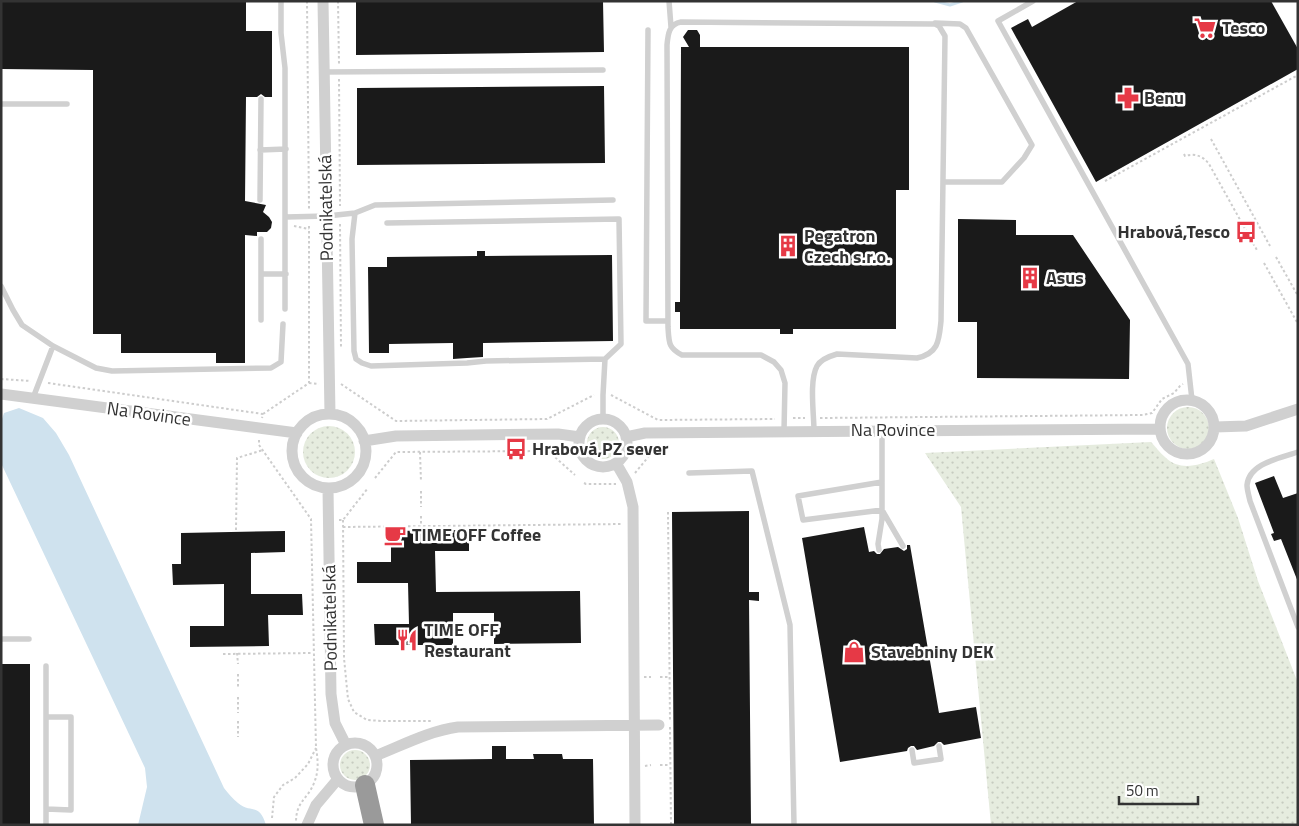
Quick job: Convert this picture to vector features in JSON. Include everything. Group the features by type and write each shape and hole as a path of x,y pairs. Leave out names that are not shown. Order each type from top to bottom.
{"highway":[{"path":"365,785 374,825"}],"street":[{"name":"Podnikatelská","path":"323,1 330,414"},
{"name":"Na Rovince","path":"1,394 297,433"},
{"path":"1180,400 1192,400 1201,403 1208,409 1215,427 1209,444 1193,454 1184,454 1174,451 1167,446 1162,438 1160,421 1167,408 1180,400"},
{"path":"1215,427 1246,426 1298,408"},
{"path":"330,414 338,415 357,427 364,440 365,458 357,474 344,484 328,488 312,483 300,473 294,464 292,453 293,443 303,425 310,419 330,414"},
{"path":"604,420 618,425 626,437 626,452 616,463 603,467 590,463 581,452 580,437 589,424 604,420"},
{"name":"Na Rovince","path":"626,437 645,433 1160,428"},
{"path":"364,440 396,436 558,434 580,437"},
{"path":"616,463 627,482 633,507 635,825"},
{"name":"Podnikatelská","path":"328,488 331,694 335,723 346,745"},
{"path":"375,756 441,729 458,727 659,725"},
{"path":"352,743 366,746 375,756 377,762 374,776 365,785 353,787 342,783 333,766 336,754 346,745 352,743"},
{"path":"306,825 316,805 338,778"}],"lane":[{"path":"281,1 285,68 285,309"},
{"path":"669,1 672,27"},
{"path":"1033,1 998,20 1188,364 1192,400"},
{"path":"784,431 785,383 781,370 774,362 761,355 682,355 674,351 670,346 668,321 667,45 669,30 676,23 681,22 960,24 966,28 1032,145 1024,158 1002,182 943,182"},
{"path":"814,431 813,380 817,366 826,358 838,354 917,358 925,356 936,347 939,339 941,322 945,36 940,26 930,23"},
{"path":"648,30 646,321 668,321"},
{"path":"324,72 603,70"},
{"path":"260,200 261,99"},
{"path":"1,104 66,104"},
{"path":"260,150 286,149"},
{"path":"286,218 354,213 375,205 613,200"},
{"path":"354,213 352,239 354,350 356,359 362,363 371,366 486,361 605,359 621,344 619,219 387,223"},
{"path":"261,239 261,320"},
{"path":"261,274 286,274"},
{"path":"1,286 12,310 22,325 53,346 96,368 112,371 271,368 281,362 283,324"},
{"path":"33,398 53,346"},
{"path":"604,420 605,359"},
{"path":"879,550 882,510 882,430"},
{"path":"1298,452 1265,464 1253,471 1247,485 1250,501 1298,627"},
{"path":"689,473 752,471 790,625 794,825"},
{"path":"882,482 798,496 803,520 882,510"},
{"path":"882,510 903,546"},
{"path":"1,639 29,639"},
{"path":"46,666 46,825"},
{"path":"46,717 71,718 71,810 46,810"},
{"path":"912,750 914,763 941,759 939,746"}],"path":[{"path":"338,1 341,354"},
{"path":"1105,181 1298,75"},
{"path":"1204,126 1206,130"},
{"path":"1211,140 1270,246"},
{"path":"1177,141 1179,145"},
{"path":"1184,154 1185,156 1190,154 1200,156 1209,164 1258,252"},
{"path":"286,226 300,226 309,229"},
{"path":"1276,257 1298,296"},
{"path":"1264,263 1298,324"},
{"path":"1,378 263,414 262,420"},
{"path":"308,383 319,384"},
{"path":"336,384 341,384 396,421 547,419 597,395"},
{"path":"608,395 612,395 658,420 1144,415 1152,413 1162,399 1174,393 1183,384"},
{"path":"260,436 259,445 311,519 316,748 319,760 314,785 299,807 296,825"},
{"path":"631,476 659,445 659,442"},
{"path":"376,478 396,452 396,444"},
{"path":"236,530 237,458 263,450"},
{"path":"396,452 548,451 575,475"},
{"path":"420,452 421,482"},
{"path":"584,483 616,484 619,482"},
{"path":"368,488 343,520 344,658 348,699 354,712 367,720 441,720"},
{"path":"421,491 421,507"},
{"path":"668,512 671,825"},
{"path":"421,516 421,526"},
{"path":"337,520 343,520"},
{"path":"343,526 626,524"},
{"path":"237,653 238,664"},
{"path":"223,654 314,653"},
{"path":"238,674 238,689"},
{"path":"660,677 670,677"},
{"path":"238,698 238,713"},
{"path":"238,721 238,736"},
{"path":"272,818 274,797 283,785 295,778 308,764 316,748"},
{"path":"660,765 670,765"}],"shaded area":[{"path":"1192,407 1200,410 1206,416 1209,428 1206,440 1200,446 1184,449 1176,446 1170,440 1167,424 1170,416 1176,410"},
{"path":"324,426 334,426 348,433 355,447 355,457 348,471 334,478 324,478 314,474 307,467 303,457 303,447 307,437 314,430"},
{"path":"603,427 609,428 614,432 618,437 618,449 614,454 609,458 603,459 597,458 592,454 588,449 587,443 588,437 592,432 597,428"},
{"path":"1151,442 1170,461 1182,466 1202,464 1214,459 1238,518 1258,581 1298,683 1298,825 991,825 961,507 925,453"},
{"path":"355,750 366,754 370,765 366,776 355,780 344,776 340,765 344,754"}],"water":[{"path":"19,408 43,418 56,433 69,455 224,788 238,803 260,813 266,825 138,825 147,787 145,768 1,463 1,422 4,413"}],"building":[{"path":"1,1 246,1 246,31 272,31 272,97 265,97 261,94 257,97 246,97 245,201 266,205 263,212 272,222 271,228 267,232 257,232 257,236 245,235 245,363 216,363 216,353 121,353 121,334 93,334 93,70 1,69"},
{"path":"356,1 603,1 604,52 356,55"},
{"path":"1078,1 1271,1 1298,49 1298,69 1096,182 1011,28 1028,19 1032,27"},
{"name":"Pegatron Czech s.r.o.","path":"688,30 697,30 700,35 700,47 909,47 909,190 896,190 896,329 793,329 793,334 780,334 780,329 680,329 680,312 675,312 675,302 680,302 681,47 689,47 683,37"},
{"path":"604,86 605,163 357,165 357,88"},
{"name":"Asus","path":"958,219 1016,220 1016,235 1073,235 1130,320 1129,379 977,378 977,322 958,322"},
{"path":"477,251 485,251 485,256 612,255 613,341 483,343 483,357 453,359 453,343 389,344 389,353 369,353 368,267 387,267 387,257 477,256"},
{"path":"1274,476 1283,498 1298,493 1298,582 1281,539 1274,541 1271,534 1274,533 1255,483"},
{"path":"749,511 749,592 759,592 759,601 749,600 751,825 674,825 672,512"},
{"path":"864,527 869,552 874,551 880,554 884,549 898,547 904,551 907,549 907,545 910,545 939,713 976,707 981,738 944,745 938,742 934,746 917,750 914,746 911,746 907,751 840,762 802,538"},
{"path":"469,530 469,551 435,551 436,592 580,591 581,643 494,644 494,613 453,613 453,645 375,645 374,624 409,624 408,583 357,583 357,562 391,562 391,531"},
{"path":"285,531 285,552 251,553 251,594 302,594 303,615 268,615 269,646 190,647 190,626 224,626 224,584 173,585 172,564 181,564 181,533"},
{"path":"1,664 30,664 30,825 1,825"},
{"path":"492,746 506,746 506,759 534,759 533,754 562,754 563,759 593,759 594,825 411,825 410,760 492,759"}],"waterway":[{"path":"935,1 950,5 962,1"}],"place":[{"name":"Tesco","path":"1205,28"},
{"name":"Benu","path":"1128,98"},
{"name":"Hrabová,Tesco","path":"1246,232"},
{"name":"Pegatron Czech s.r.o.","path":"788,246"},
{"name":"Asus","path":"1030,278"},
{"name":"Hrabová,PZ sever","path":"516,449"},
{"name":"TIME OFF Coffee","path":"395,535"},
{"name":"TIME OFF Restaurant","path":"407,640"},
{"name":"Stavebniny DEK","path":"854,652"}]}
